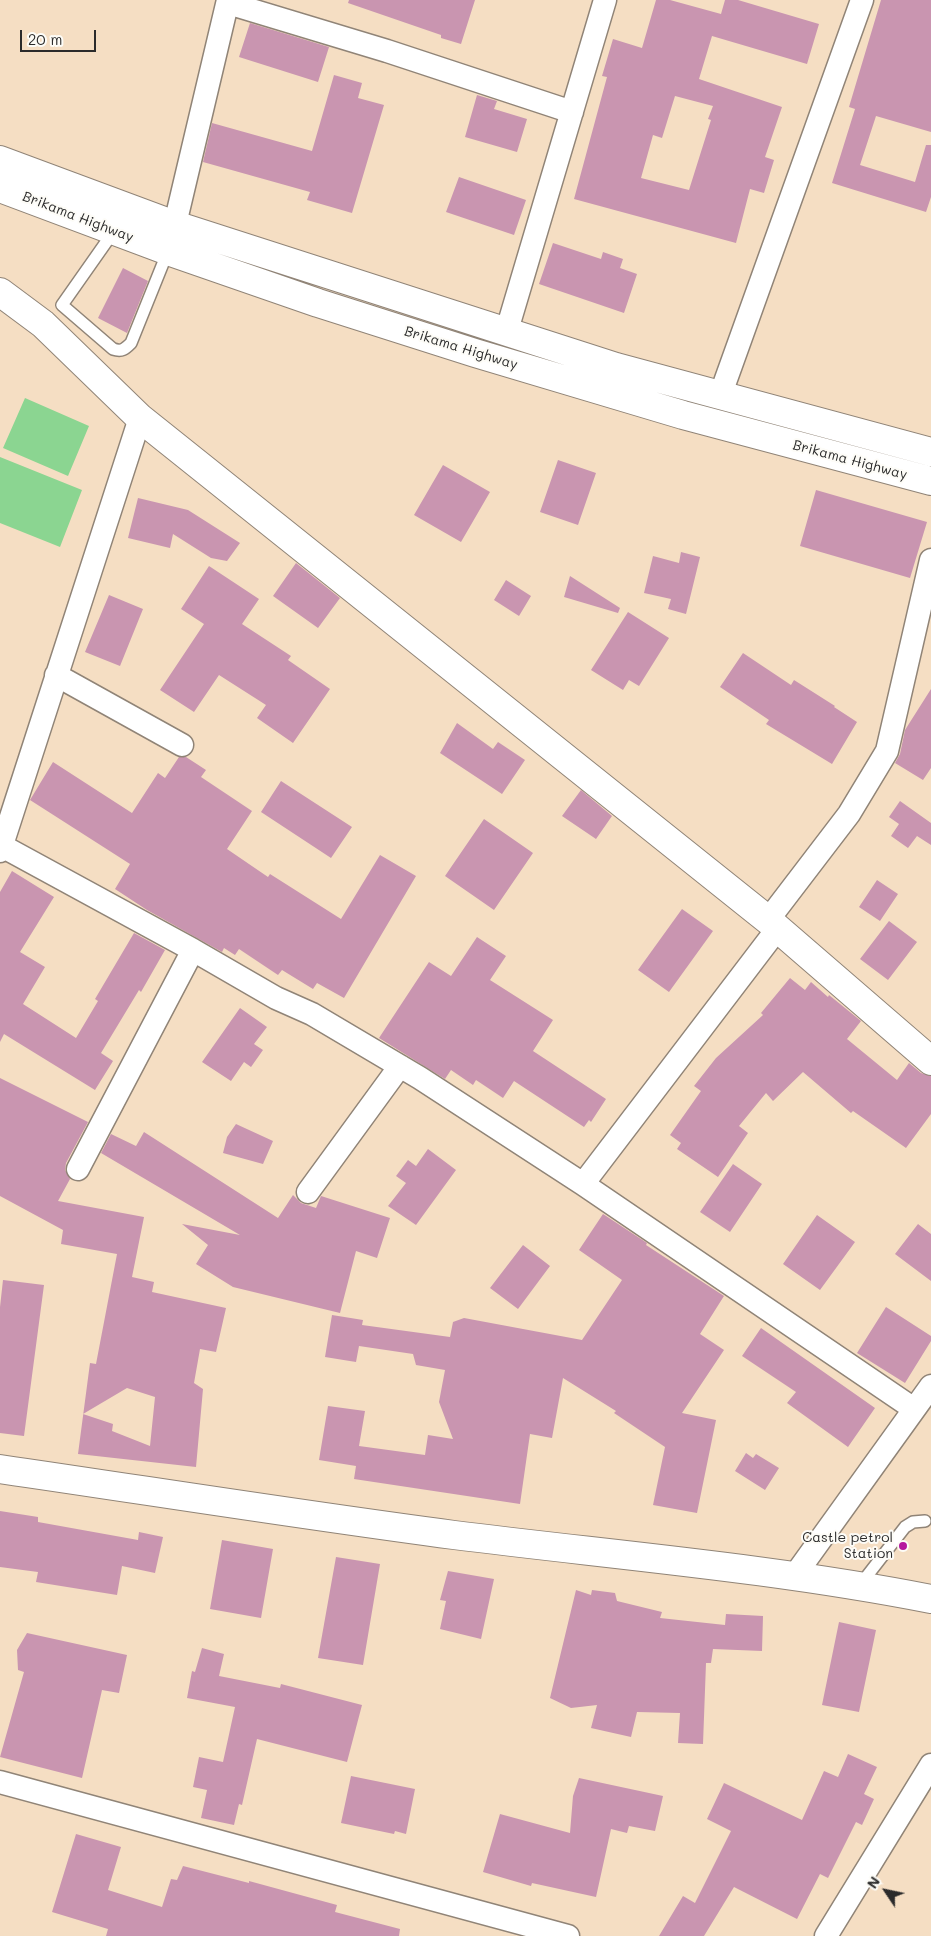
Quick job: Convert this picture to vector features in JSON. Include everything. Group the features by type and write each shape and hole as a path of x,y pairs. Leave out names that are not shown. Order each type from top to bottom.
{"main road":[{"name":"Brikama Highway","path":"0,160 175,225 507,330 616,367 931,452"},
{"name":"Brikama Highway","path":"0,188 168,251 475,353 683,415 931,482"},
{"path":"0,206 27,198"},
{"path":"0,292 53,314 140,418 773,924 931,1061"},
{"path":"0,1469 452,1534 795,1575 931,1599"}],"street":[{"path":"507,330 605,0"},
{"path":"720,396 862,0"},
{"path":"168,251 228,1 572,112"},
{"path":"140,418 1,849 193,950 276,998 312,1014 400,1066 583,1184 914,1409"},
{"path":"583,1184 773,924 849,814 888,751 931,560"},
{"path":"56,675 182,745"},
{"path":"78,1169 193,950"},
{"path":"308,1192 400,1066"},
{"path":"795,1575 931,1386"},
{"path":"826,1936 931,1764"},
{"path":"0,1782 568,1936"}],"lane":[{"path":"114,230 53,314 113,349 124,350 131,343 168,251"},
{"path":"860,1585 905,1526 913,1522 925,1521"}],"green space":[{"path":"25,398 89,426 68,476 3,448"},
{"path":"0,457 82,490 60,547 0,523"}],"building":[{"path":"349,0 475,0 461,44 441,38 441,35 348,3"},
{"path":"656,0 670,0 721,14 725,0 738,0 819,24 807,64 712,36 699,79 782,107 765,157 774,160 764,193 750,189 736,243 574,199 607,77 602,76 613,39 642,48","holes":["675,96 713,106 708,119 711,120 689,190 641,178 653,135 662,138"]},
{"path":"881,0 931,0 931,132 876,116 860,165 915,182 926,145 931,145 931,197 926,212 832,183 855,109 849,107"},
{"path":"250,23 329,47 318,82 239,57"},
{"path":"334,75 362,83 358,98 384,105 352,213 307,200 310,192 203,162 212,123 312,151"},
{"path":"477,95 497,101 494,109 527,119 517,152 465,137"},
{"path":"459,177 526,200 514,235 446,212"},
{"path":"553,243 601,259 603,252 623,259 620,268 637,274 624,313 539,284"},
{"path":"123,268 148,281 127,333 98,318"},
{"path":"558,460 596,473 578,525 540,512"},
{"path":"443,465 490,492 461,542 414,515"},
{"path":"816,490 927,522 910,578 800,546"},
{"path":"138,498 188,510 240,543 227,561 211,558 173,534 170,548 128,538"},
{"path":"681,552 700,557 686,614 668,609 671,599 644,593 653,556 679,563"},
{"path":"296,563 340,598 318,628 273,596"},
{"path":"209,566 259,599 242,624 291,656 288,660 330,689 293,743 257,718 266,705 219,675 194,712 160,690 204,624 181,609"},
{"path":"570,576 620,608 618,613 564,597"},
{"path":"506,580 531,596 519,616 494,600"},
{"path":"109,595 143,609 120,666 85,652"},
{"path":"628,612 669,638 639,686 629,680 623,690 591,670"},
{"path":"743,653 791,685 794,680 857,722 832,764 766,724 769,720 720,687"},
{"path":"931,689 931,768 923,780 895,763 900,754 905,730"},
{"path":"457,723 493,749 498,742 525,760 502,794 440,753"},
{"path":"179,757 186,757 206,770 201,777 252,811 227,849 268,877 270,874 341,919 380,855 416,876 344,998 317,983 313,989 282,970 278,975 239,949 235,955 224,948 222,952 147,910 115,889 130,864 30,800 53,762 132,813 158,773 165,778"},
{"path":"281,781 352,827 331,858 261,812"},
{"path":"581,790 612,816 596,839 562,816"},
{"path":"900,801 931,823 931,845 917,836 908,848 891,836 899,824 889,817"},
{"path":"484,819 533,853 494,910 445,876"},
{"path":"12,871 54,897 20,952 45,967 23,1004 76,1038 98,1001 95,999 134,933 165,950 141,992 139,990 101,1053 113,1061 95,1090 4,1034 0,1042 0,892"},
{"path":"877,880 898,894 880,921 859,907"},
{"path":"682,909 713,931 669,992 638,970"},
{"path":"889,921 917,942 888,980 860,959"},
{"path":"477,937 506,956 490,980 553,1020 533,1051 606,1099 591,1122 589,1120 584,1127 514,1081 503,1098 476,1080 473,1085 451,1070 445,1079 379,1038 429,962 451,976"},
{"path":"790,978 805,990 811,982 861,1021 847,1039 897,1080 909,1063 921,1073 931,1076 931,1114 906,1148 853,1111 851,1113 803,1072 773,1101 766,1093 739,1126 748,1133 718,1177 677,1149 681,1143 670,1135 701,1091 694,1086 716,1058 763,1015 761,1013"},
{"path":"240,1008 267,1027 254,1044 263,1050 251,1067 244,1062 231,1081 202,1062"},
{"path":"0,1078 88,1122 66,1163 65,1170 70,1179 58,1201 144,1217 132,1277 154,1282 152,1292 226,1308 216,1352 200,1349 194,1383 203,1389 196,1467 78,1454 83,1414 90,1363 96,1364 117,1254 61,1244 63,1230 0,1196","holes":["127,1388 155,1397 150,1446 112,1431 113,1424 83,1414"]},
{"path":"236,1124 273,1141 263,1164 223,1153 227,1137"},
{"path":"144,1132 278,1218 293,1195 301,1203 316,1208 321,1196 390,1218 377,1258 356,1251 340,1313 233,1287 196,1264 208,1245 182,1224 240,1235 101,1153 111,1134 136,1146"},
{"path":"428,1149 456,1170 416,1225 388,1206 406,1183 396,1176 408,1160 416,1166"},
{"path":"733,1164 762,1184 730,1232 700,1212"},
{"path":"603,1214 647,1243 646,1245 724,1296 700,1334 724,1350 682,1413 716,1420 697,1513 653,1505 665,1447 614,1413 616,1411 563,1378 552,1438 530,1434 520,1504 354,1479 356,1466 319,1460 328,1406 365,1411 359,1446 425,1455 428,1435 453,1439 439,1402 445,1370 416,1365 413,1354 359,1346 356,1362 325,1357 332,1315 363,1320 362,1325 450,1337 453,1322 464,1318 582,1340 622,1280 579,1250"},
{"path":"817,1215 855,1242 820,1290 783,1264"},
{"path":"918,1224 931,1234 931,1281 895,1254"},
{"path":"523,1245 550,1266 518,1309 490,1288"},
{"path":"3,1280 44,1285 24,1436 0,1433 0,1307"},
{"path":"886,1307 931,1336 931,1341 905,1383 857,1353"},
{"path":"761,1328 875,1408 848,1447 787,1403 796,1392 742,1356"},
{"path":"746,1453 753,1458 756,1454 779,1468 765,1490 735,1471"},
{"path":"0,1511 38,1517 38,1522 138,1540 139,1532 163,1537 155,1573 122,1566 117,1595 36,1582 38,1572 0,1567"},
{"path":"222,1540 273,1549 261,1618 210,1609"},
{"path":"336,1557 380,1564 363,1665 318,1658"},
{"path":"448,1571 494,1579 481,1639 440,1629 446,1601 440,1600"},
{"path":"576,1590 591,1595 592,1590 615,1593 617,1601 662,1612 660,1618 725,1625 726,1614 763,1616 762,1651 713,1649 711,1663 706,1663 703,1744 678,1743 680,1713 637,1712 631,1737 591,1728 597,1705 571,1708 550,1698"},
{"path":"839,1622 876,1630 859,1712 822,1705"},
{"path":"27,1633 127,1655 119,1693 102,1690 82,1778 0,1757 24,1672 18,1670 17,1650"},
{"path":"202,1648 224,1654 219,1676 280,1688 281,1684 362,1705 347,1762 257,1739 242,1805 239,1804 234,1825 201,1818 207,1790 193,1787 199,1757 223,1762 235,1707 187,1698 192,1671 195,1672"},
{"path":"848,1754 877,1767 864,1794 874,1799 862,1825 856,1822 828,1878 820,1874 797,1919 734,1887 704,1936 659,1936 683,1896 695,1903 731,1831 707,1819 724,1783 802,1820 824,1771 838,1777"},
{"path":"351,1776 415,1789 406,1834 395,1831 394,1834 341,1823"},
{"path":"579,1778 663,1796 655,1831 629,1826 627,1833 611,1829 596,1897 532,1883 531,1886 483,1872 500,1814 570,1833 573,1796"},
{"path":"76,1834 121,1847 108,1890 162,1907 171,1879 177,1880 183,1866 249,1883 249,1881 337,1905 335,1912 400,1929 399,1936 106,1936 108,1929 52,1912"}],"place":[{"name":"Castle petrol Station","path":"903,1546"}]}
